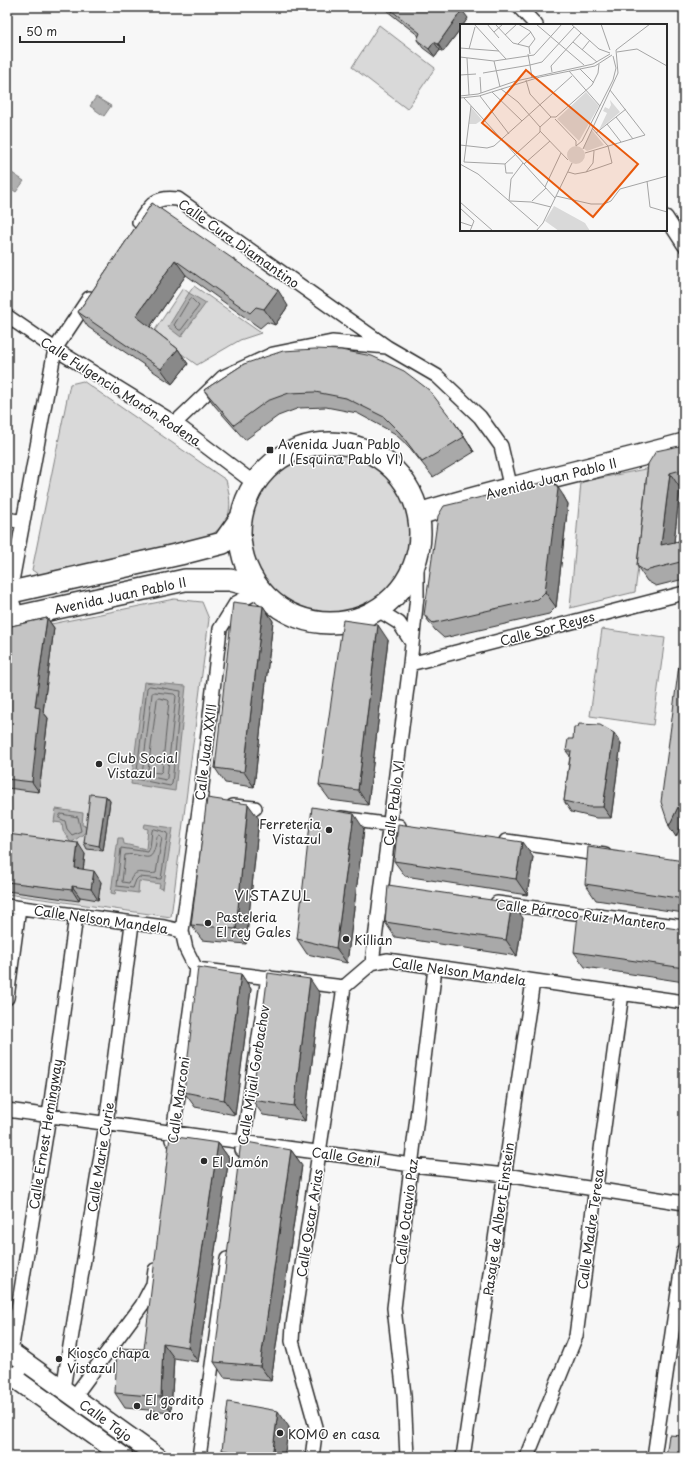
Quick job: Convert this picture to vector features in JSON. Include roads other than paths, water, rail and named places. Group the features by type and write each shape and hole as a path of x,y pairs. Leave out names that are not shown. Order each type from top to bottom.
{"main road":[{"path":"331,442 361,447 387,463 407,485 419,514 421,536 417,558 409,578 395,596 378,610 354,621 322,623 302,620 279,608 258,589 245,566 239,543 240,519 245,500 254,483 274,460 301,446 331,442"},
{"name":"Avenida Juan Pablo II","path":"419,514 467,499 684,444"},
{"name":"Avenida Juan Pablo II","path":"8,592 172,556 223,543 240,519"},
{"name":"Avenida Juan Pablo II","path":"12,618 184,580 230,580 258,589"}],"street":[{"path":"520,7 535,24"},
{"name":"Calle Cura Diamantino","path":"134,230 152,203 165,198 178,199 387,347 437,376 480,417 501,446 511,489"},
{"path":"667,219 684,245"},
{"path":"12,618 8,592 23,522 55,349 94,290"},
{"name":"Calle Fulgencio Morón Rodena","path":"7,316 55,349 175,423 254,483"},
{"path":"175,423 223,377 273,354 332,342 387,347"},
{"path":"7,519 23,522"},
{"name":"Calle Pablo VI","path":"372,963 391,825 410,664 417,596 417,558"},
{"name":"Calle Juan XXIII","path":"182,931 200,802 220,629 236,603 258,589"},
{"name":"Calle Sor Reyes","path":"410,664 684,593"},
{"path":"378,610 399,623 412,644"},
{"path":"200,802 255,808"},
{"path":"328,816 414,828"},
{"path":"491,839 614,856"},
{"path":"382,889 398,891"},
{"name":"Calle Párroco Ruiz Mantero","path":"483,902 684,927"},
{"path":"7,998 13,907"},
{"name":"Calle Nelson Mandela","path":"13,907 132,924 164,927 182,931 186,949 196,969"},
{"name":"Calle Ernest Hemingway","path":"15,1355 76,916"},
{"name":"Calle Marie Curie","path":"69,1393 132,924"},
{"name":"Calle Nelson Mandela","path":"372,963 387,960 684,1002"},
{"path":"196,969 344,987 372,963"},
{"name":"Calle Octavio Paz","path":"407,1457 404,1396 394,1308 436,968"},
{"name":"Calle Marconi","path":"171,1151 196,969"},
{"name":"Calle Mijail Gorbachov","path":"240,1165 268,977"},
{"name":"Pasaje de Albert Einstein","path":"463,1457 533,981"},
{"name":"Calle Oscar Arias","path":"312,1457 316,1427 292,1341 293,1325 344,987"},
{"name":"Calle Madre Teresa","path":"527,1457 576,1336 622,993"},
{"name":"Calle Genil","path":"7,1110 412,1165 505,1175 684,1203"},
{"path":"199,1457 229,1244"},
{"path":"654,1457 684,1251"},
{"path":"69,1393 142,1305 153,1284 156,1260"},
{"path":"9,1379 15,1355"},
{"name":"Calle Tajo","path":"15,1355 158,1457"},
{"name":"Calle Tajo","path":"9,1379 62,1413 124,1457"},
{"name":"Calle Tajo","path":"62,1413 59,1407 61,1401 66,1398 69,1393"}],"water":[{"path":"96,97 111,106 104,116 90,106"},
{"path":"9,171 24,181 16,192 7,186 7,174"},
{"path":"189,293 206,303 181,337 168,327"},
{"path":"144,682 186,686 175,791 131,784"},
{"path":"56,809 83,813 82,825 88,826 86,832 71,843 63,831 62,823 54,822"},
{"path":"145,824 173,828 163,889 159,888 160,884 139,881 138,893 116,890 115,894 111,893 118,838 123,838 124,844 146,849 148,829 144,828"}],"place":[{"name":"Avenida Juan Pablo II (Esquina Pablo VI)","path":"270,450"},
{"name":"Club Social Vistazul","path":"99,764"},
{"name":"Ferreteria Vistazul","path":"329,830"},
{"name":"Pasteleria El rey Gales","path":"208,923"},
{"name":"Killian","path":"346,939"},
{"name":"El Jamón","path":"204,1161"},
{"name":"Kiosco chapa Vistazul","path":"59,1359"},
{"name":"El gordito de oro","path":"137,1406"},
{"name":"KOMO en casa","path":"280,1433"}],"district":[{"name":"VISTAZUL","path":"273,895"}]}
